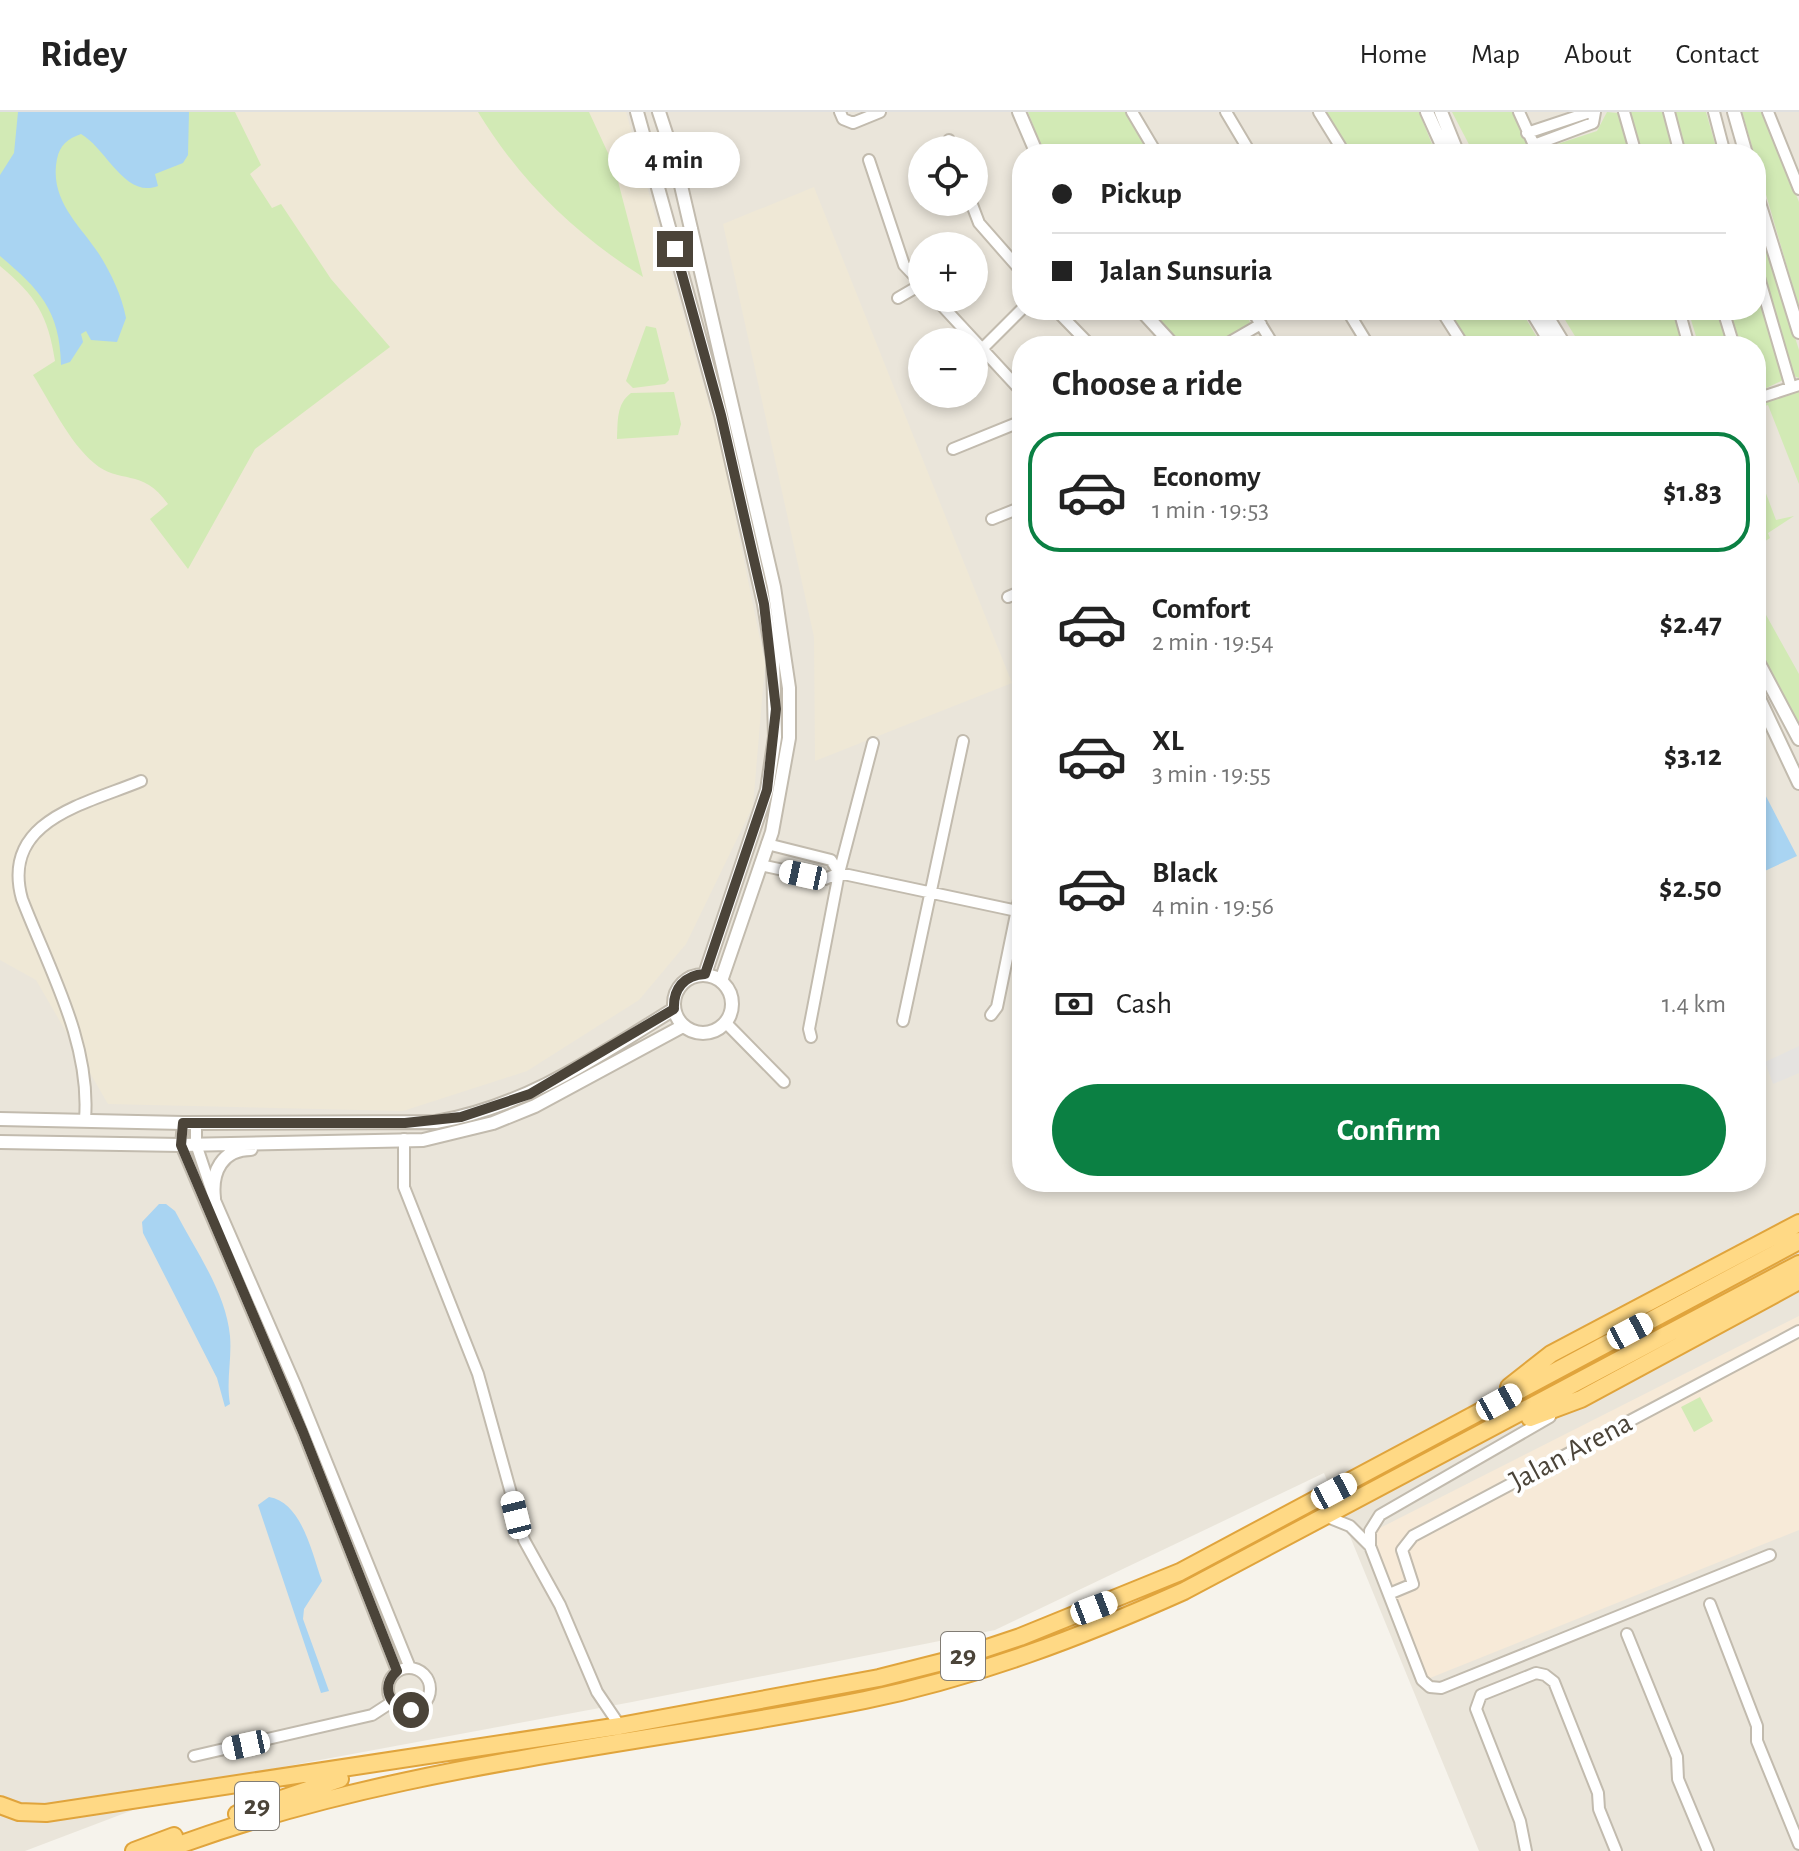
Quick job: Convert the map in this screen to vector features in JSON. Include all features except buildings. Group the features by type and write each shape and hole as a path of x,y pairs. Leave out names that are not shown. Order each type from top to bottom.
{"highway":[{"path":"1473,1416 1551,1354 1799,1223"},
{"name":"29","path":"134,1851 382,1765 620,1726 879,1678 1020,1637 1180,1572 1799,1241"},
{"name":"29","path":"163,1851 289,1808 393,1783 868,1699 957,1676 1084,1636 1184,1591 1799,1264"},
{"path":"1471,1441 1581,1399 1799,1281"},
{"path":"0,1805 19,1812 46,1813 382,1765"},
{"path":"176,1851 213,1832"}],"street":[{"path":"637,112 721,415 764,604 773,660 775,737 767,790 705,974"},
{"path":"659,112 676,164 784,646 789,738 767,844 721,981"},
{"path":"842,115 853,123 880,112"},
{"path":"1019,112 1033,144"},
{"path":"1132,112 1151,144"},
{"path":"1226,112 1245,144"},
{"path":"1319,112 1339,144"},
{"path":"1427,112 1441,144"},
{"path":"1441,112 1454,144"},
{"path":"1519,112 1527,133 1590,112"},
{"path":"1624,112 1633,144"},
{"path":"1669,112 1677,144"},
{"path":"1714,112 1722,144"},
{"path":"1734,112 1743,144"},
{"path":"1768,112 1799,189"},
{"path":"869,160 908,269"},
{"path":"976,216 1012,261"},
{"path":"1766,225 1799,332"},
{"path":"898,298 908,292"},
{"path":"1766,298 1795,386 1766,396"},
{"path":"946,312 959,328"},
{"path":"988,341 1012,319"},
{"path":"1066,320 1081,336"},
{"path":"1150,320 1165,336"},
{"path":"1258,320 1268,336"},
{"path":"1240,336 1261,324"},
{"path":"988,360 1012,383"},
{"path":"953,449 1012,425"},
{"path":"992,519 1012,511"},
{"path":"1008,597 1012,595"},
{"path":"1766,677 1799,739"},
{"path":"1766,713 1799,783"},
{"path":"903,1021 963,741"},
{"path":"811,1037 809,1029 839,873 873,743"},
{"path":"85,1119 87,1090 83,1059 17,884 18,863 32,832 46,820 141,781"},
{"path":"767,844 831,860 839,873"},
{"path":"760,865 825,879 839,873 1012,910"},
{"path":"991,1015 997,1007 1012,935"},
{"path":"705,974 728,987 733,1006 726,1023 710,1033 691,1031 683,1026 673,1000 681,984 696,975 705,974"},
{"path":"0,1119 405,1123 461,1117 530,1094 674,1009"},
{"path":"726,1023 784,1082"},
{"path":"214,1198 212,1181 230,1152 439,1137 493,1123 535,1106 683,1026"},
{"path":"190,1123 214,1198 295,1384 410,1668 427,1679 428,1699 411,1710 392,1702"},
{"path":"190,1123 181,1145 303,1432 397,1671 388,1689 392,1702"},
{"path":"404,1139 404,1187 478,1374 524,1540 560,1605 597,1692 620,1726"},
{"path":"0,1142 346,1144"},
{"name":"Jalan Arena","path":"1389,1594 1413,1584 1402,1550 1413,1536 1799,1331"},
{"path":"1581,1399 1380,1515 1370,1531 1370,1546 1422,1680 1430,1687 1441,1688 1770,1555"},
{"path":"1325,1516 1350,1526 1370,1546"},
{"path":"1710,1604 1757,1726 1757,1741 1799,1844"},
{"path":"1627,1634 1677,1757 1678,1779 1708,1851"},
{"path":"397,1671 410,1668"},
{"path":"1526,1851 1520,1821 1476,1709 1481,1695 1536,1673 1554,1682 1598,1793 1599,1809 1616,1851"},
{"path":"194,1756 372,1715 392,1702"}],"shaded area":[{"path":"0,112 1799,112 1799,1851 1479,1851 1324,1473 995,1630 632,1702 212,1780 25,1851 0,1851"},
{"path":"0,112 626,112 721,447 765,664 753,806 686,944 639,1000 527,1071 403,1111 108,1104 36,980 0,960"},
{"path":"814,187 1012,683 815,761 814,637 723,224"},
{"path":"1799,1046 1799,1073 1773,1084 1766,1062"},
{"path":"1799,1316 1799,1530 1425,1680 1372,1543 1372,1532"}],"green space":[{"path":"0,112 235,112 261,165 250,174 272,208 281,204 331,279 390,347 255,449 188,569 150,519 168,504 149,485 103,470 94,463 68,433 33,375 55,361 49,331 38,308 23,287 0,266"},
{"path":"478,112 589,112 614,166 643,277 594,243 551,204 512,161"},
{"path":"1028,112 1126,112 1145,144 1040,144"},
{"path":"1325,112 1419,112 1432,144 1345,144"},
{"path":"1452,112 1514,112 1527,144 1469,144"},
{"path":"1607,112 1618,113 1628,144 1557,144 1597,131"},
{"path":"1630,112 1706,112 1715,144 1640,144"},
{"path":"1742,112 1763,112 1799,202 1799,308 1766,195 1766,144 1751,144"},
{"path":"1766,246 1799,350 1799,378 1794,376 1766,282"},
{"path":"1158,320 1249,320 1250,323 1230,336 1174,336"},
{"path":"1453,320 1527,320 1536,336 1464,336"},
{"path":"1565,320 1677,320 1682,336 1575,336"},
{"path":"1691,320 1766,320 1783,380 1766,388 1766,336 1696,336"},
{"path":"646,326 656,328 669,380 665,384 633,388 626,381"},
{"path":"1799,390 1799,484 1766,406 1766,401"},
{"path":"674,392 681,424 678,435 617,439 620,408 626,397 631,393"},
{"path":"1766,494 1776,520 1794,516 1768,533 1770,538 1766,541"},
{"path":"1766,615 1799,674 1799,726 1766,661"},
{"path":"1700,1397 1713,1421 1694,1432 1681,1407"}],"water":[{"path":"18,112 189,112 188,155 183,163 155,174 158,186 146,188 126,179 81,134 62,146 57,159 57,187 68,211 108,269 126,318 117,342 91,340 86,331 81,334 83,342 70,362 61,365 57,329 45,302 26,279 0,256 0,175 14,153"},
{"path":"1766,796 1797,856 1766,870"},
{"path":"159,1204 166,1204 175,1211 223,1303 230,1336 230,1404 225,1407 217,1378 143,1233 142,1222"},
{"path":"269,1497 290,1508 298,1519 322,1581 304,1609 303,1619 329,1691 321,1693 258,1505"}],"route":[{"path":"411,1710 397,1707 389,1696 389,1682 397,1671 303,1432 181,1145 183,1123 376,1124 436,1122 461,1117 530,1094 577,1069 674,1009 673,1000 681,984 688,978 705,974 759,820 767,790 776,709 773,660 764,604 721,415 675,249"}]}
